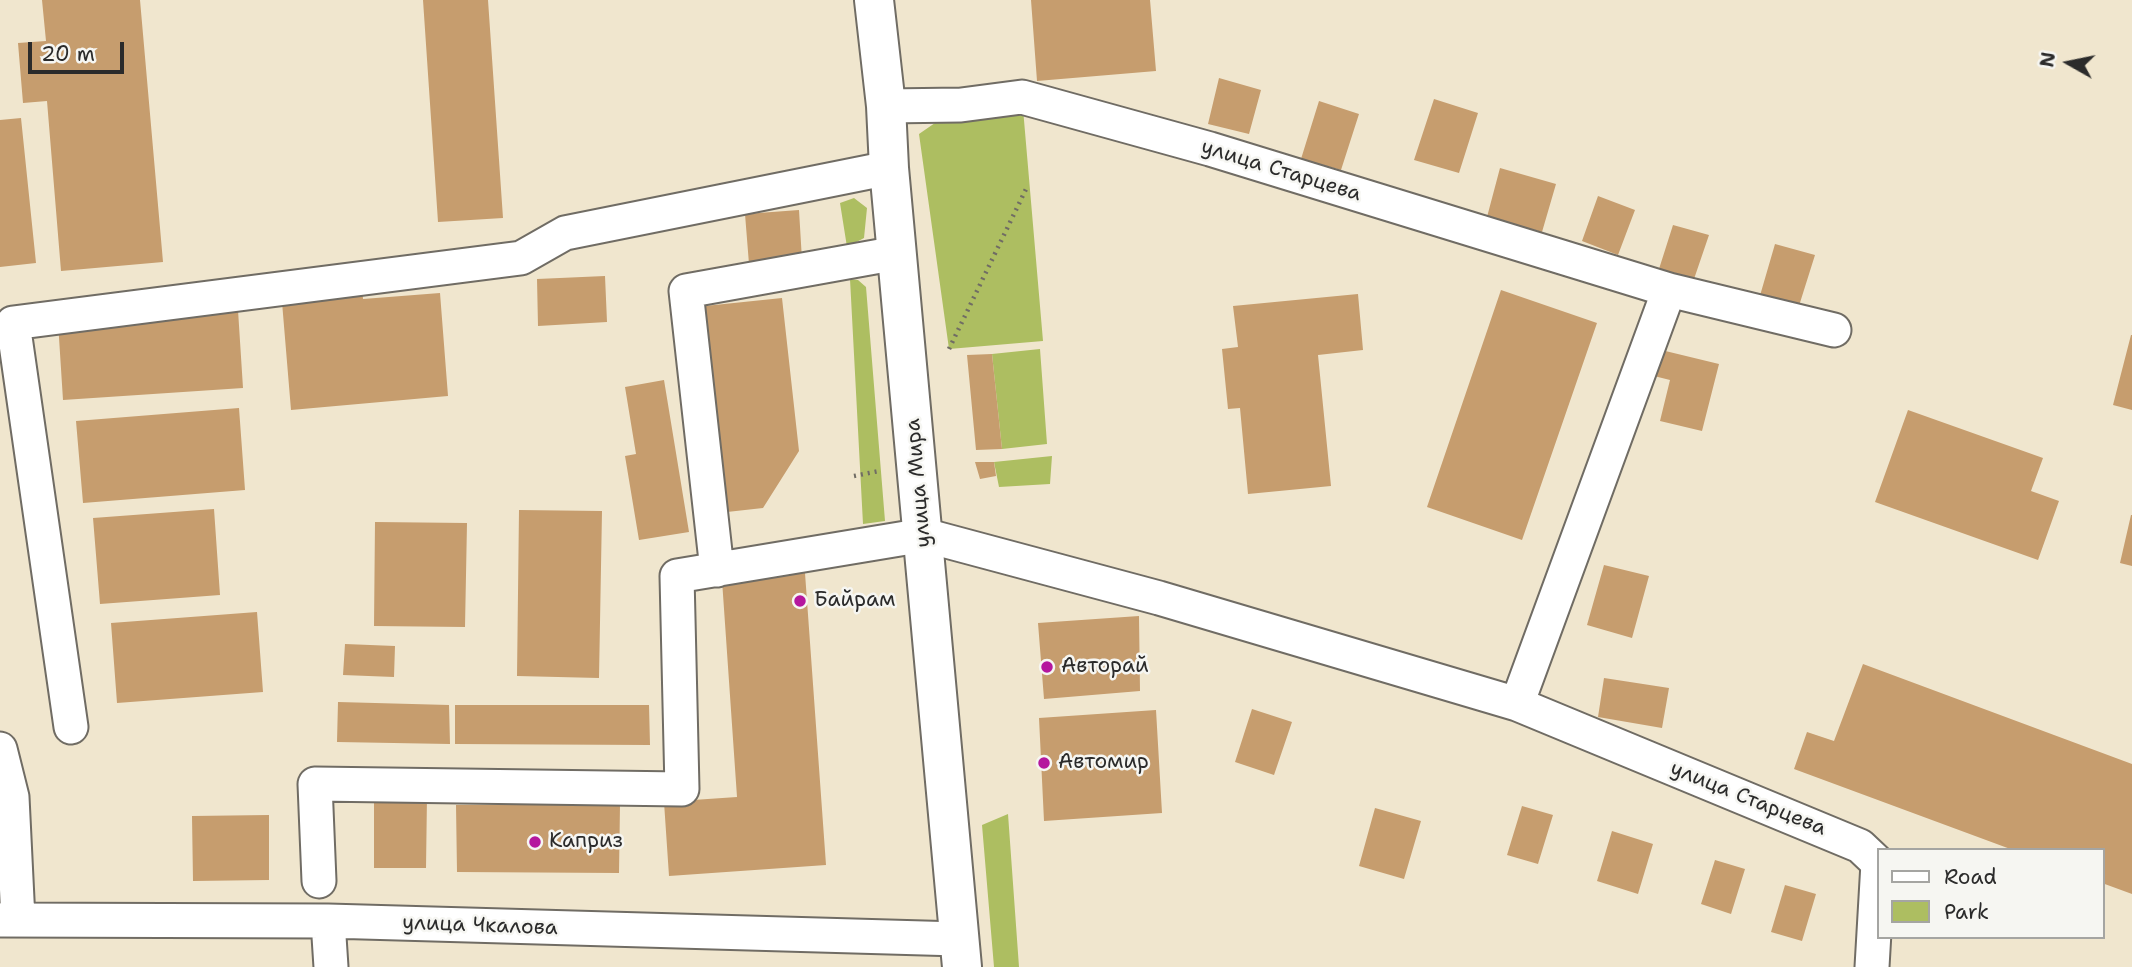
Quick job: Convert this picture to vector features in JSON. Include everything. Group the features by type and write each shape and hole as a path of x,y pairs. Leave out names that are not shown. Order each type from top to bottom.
{"main road":[{"name":"улица Мира","path":"874,0 886,106 889,168 960,953"}],"street":[{"name":"улица Старцева","path":"886,106 961,105 1022,97 1210,149 1669,290 1834,330"},
{"path":"71,727 13,323 521,258 565,233 889,168"},
{"path":"717,570 686,292 897,253"},
{"path":"1517,704 1669,290"},
{"name":"улица Старцева","path":"924,535 1159,598 1517,704 1860,846 1876,861"},
{"path":"320,881 315,784 682,789 677,576 924,535"},
{"path":"0,749 12,797 9,920"},
{"name":"улица Старцева","path":"1872,967 1876,898"},
{"name":"улица Чкалова","path":"9,920 328,921 960,953"},
{"path":"328,921 331,967"}],"path":[{"path":"949,349 1028,185"},
{"path":"854,476 879,471"}],"green space":[{"path":"1022,97 1043,341 949,349 919,134 961,105"},
{"path":"854,198 867,208 864,238 847,247 840,203"},
{"path":"850,279 858,280 866,287 885,521 863,524"},
{"path":"1040,349 1047,444 1002,449 992,354"},
{"path":"1052,456 1050,484 999,487 994,462"},
{"path":"1008,814 1019,967 994,967 982,825"}],"building":[{"path":"42,0 140,0 163,262 61,271 47,101 23,103 18,43 46,41"},
{"path":"423,0 488,0 503,218 438,222"},
{"path":"1031,0 1150,0 1156,71 1037,81"},
{"path":"1219,78 1261,90 1249,134 1208,124"},
{"path":"1434,99 1478,113 1459,173 1414,160"},
{"path":"1319,101 1359,114 1341,170 1301,159"},
{"path":"21,118 36,263 0,267 0,120"},
{"path":"1500,168 1556,184 1542,232 1487,217"},
{"path":"1598,196 1635,210 1618,255 1582,241"},
{"path":"799,210 802,260 749,264 745,214"},
{"path":"1673,225 1709,235 1694,279 1659,269"},
{"path":"1775,244 1815,255 1798,309 1759,299"},
{"path":"605,276 607,322 538,326 537,279"},
{"path":"362,286 363,299 440,293 448,396 291,410 282,302"},
{"path":"1501,290 1597,323 1522,540 1427,507"},
{"path":"1358,294 1363,350 1318,355 1331,486 1248,494 1240,408 1228,409 1222,349 1238,347 1233,306"},
{"path":"782,298 799,451 763,508 727,512 705,306"},
{"path":"238,310 243,388 63,400 58,322"},
{"path":"2132,335 2132,410 2113,405"},
{"path":"1653,348 1719,364 1702,431 1660,421 1670,380 1646,374"},
{"path":"992,354 1002,449 976,450 967,355"},
{"path":"664,380 689,532 639,540 625,456 636,454 625,387"},
{"path":"239,408 245,490 83,503 76,421"},
{"path":"1908,410 2043,458 2031,491 2059,501 2038,560 1875,502"},
{"path":"975,462 994,462 996,476 980,479"},
{"path":"214,509 220,595 100,604 93,518"},
{"path":"519,510 602,511 599,678 517,676"},
{"path":"2132,515 2132,566 2120,563"},
{"path":"375,522 467,523 465,627 374,626"},
{"path":"1604,565 1649,576 1632,638 1587,625"},
{"path":"805,573 826,865 669,876 664,802 737,797 722,580"},
{"path":"257,612 263,692 117,703 111,623"},
{"path":"1139,616 1140,691 1044,699 1038,623"},
{"path":"345,644 395,646 394,677 343,675"},
{"path":"1863,664 2132,764 2132,894 2104,884 2104,848 2008,848 1794,769 1807,732 1834,741"},
{"path":"1604,678 1669,688 1662,728 1598,717"},
{"path":"338,702 449,705 450,744 337,742"},
{"path":"455,705 649,705 650,745 455,744"},
{"path":"1252,709 1292,722 1274,775 1235,762"},
{"path":"1156,710 1162,813 1044,821 1039,718"},
{"path":"374,796 427,796 426,868 374,868"},
{"path":"456,805 620,805 619,873 457,872"},
{"path":"1522,806 1553,815 1538,864 1507,855"},
{"path":"1375,808 1421,821 1404,879 1359,866"},
{"path":"269,815 269,880 193,881 192,816"},
{"path":"1612,831 1653,844 1638,894 1597,881"},
{"path":"1715,860 1745,869 1731,914 1701,904"},
{"path":"1785,885 1816,894 1802,941 1771,932"}],"place":[{"name":"Байрам","path":"800,601"},
{"name":"Авторай","path":"1047,667"},
{"name":"Автомир","path":"1044,763"},
{"name":"Каприз","path":"535,842"}]}
